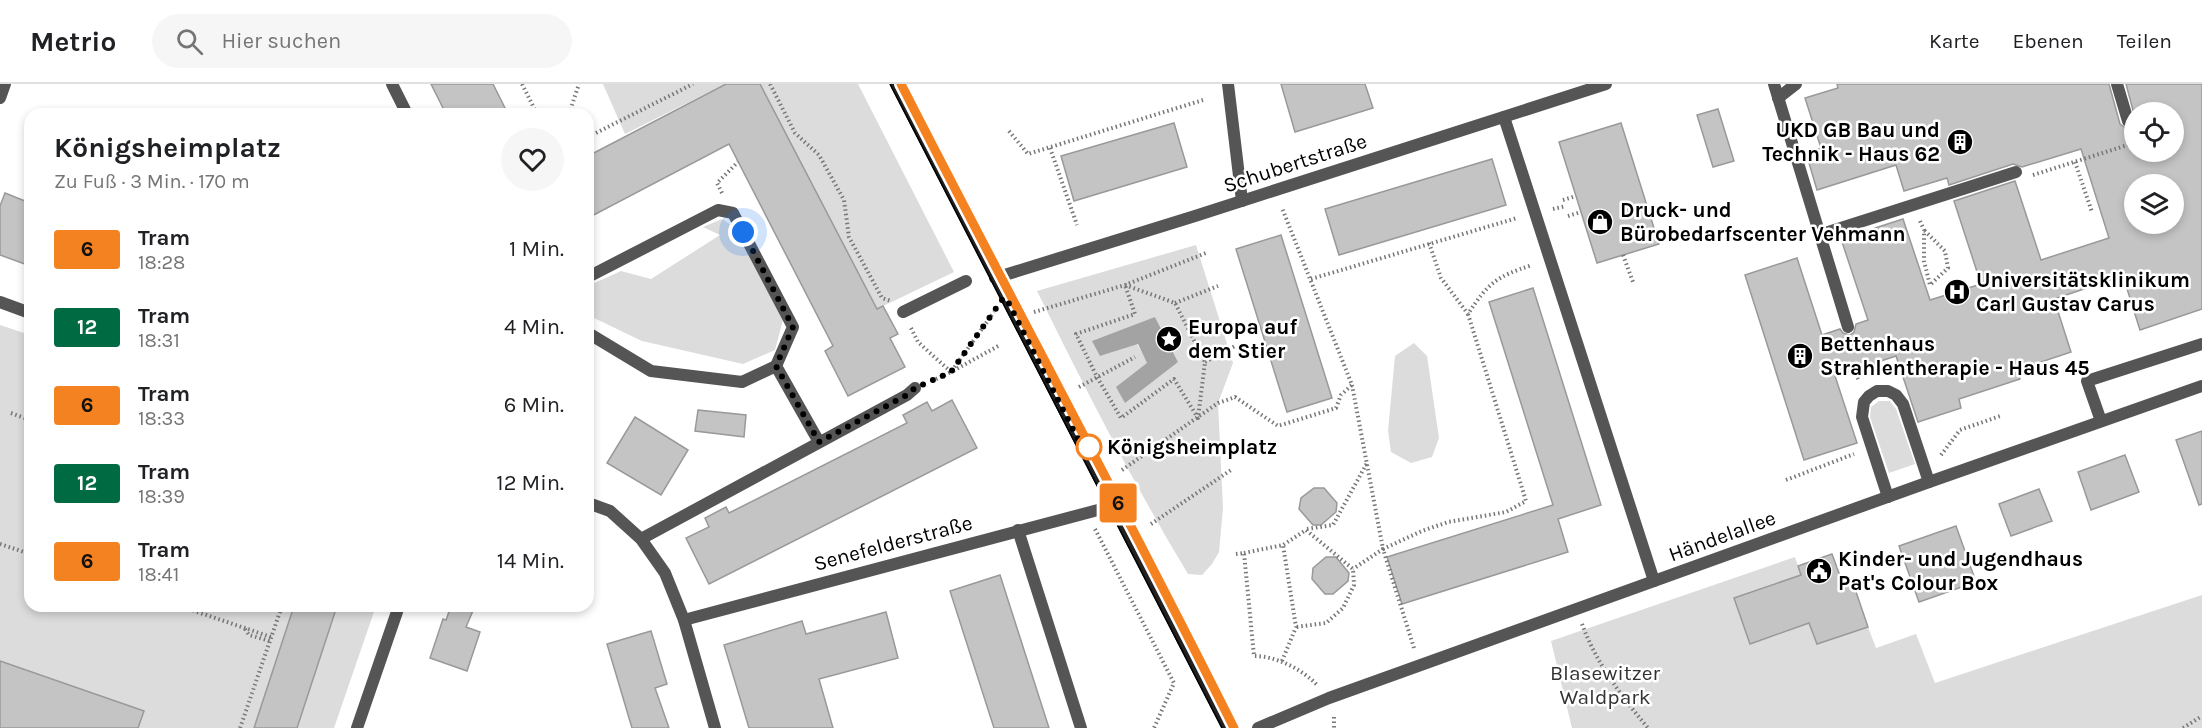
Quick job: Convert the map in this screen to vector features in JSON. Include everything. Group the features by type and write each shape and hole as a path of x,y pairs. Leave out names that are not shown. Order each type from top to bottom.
{"street":[{"path":"0,98 5,84"},
{"path":"392,84 404,108"},
{"path":"896,84 1228,728"},
{"path":"1228,84 1242,201"},
{"name":"Schubertstraße","path":"995,278 1606,84"},
{"path":"1774,84 1848,327"},
{"path":"1778,98 1796,84"},
{"path":"2117,84 2124,108"},
{"path":"1504,117 1654,581"},
{"path":"1819,235 2016,172"},
{"path":"594,274 718,210 733,213 793,327 776,366 742,382 651,371 594,337"},
{"path":"903,312 966,281"},
{"path":"0,302 24,311"},
{"path":"2101,422 2087,381 2202,344"},
{"path":"776,366 819,442"},
{"name":"Händelallee","path":"1258,728 1329,698 1888,497 1927,478 2101,422 2202,386"},
{"path":"641,539 907,395 915,388"},
{"path":"1888,497 1862,417 1864,402 1877,391 1888,391 1896,395 1903,404 1927,478"},
{"path":"594,505 610,511 641,539 665,573 684,620 715,728"},
{"name":"Senefelderstraße","path":"684,620 1113,506"},
{"path":"1018,530 1081,728"},
{"path":"357,728 397,612"}],"path":[{"path":"522,84 534,108"},
{"path":"571,108 579,84"},
{"path":"594,134 693,84"},
{"path":"770,84 795,134 819,155 844,200 849,237 882,298 896,303 918,342 951,372"},
{"path":"1009,131 1028,154 1203,100"},
{"path":"2016,172 2021,179 2124,146"},
{"path":"1050,148 1077,225"},
{"path":"733,213 717,183 738,162"},
{"path":"2075,162 2092,212"},
{"path":"1275,190 1352,385 1383,549 1420,666"},
{"path":"1563,200 1576,196"},
{"path":"1913,204 1924,230 1945,251 1948,268 1930,285 1924,261 1924,230"},
{"path":"1311,279 1535,212"},
{"path":"1568,216 1581,212"},
{"path":"1353,569 1383,549 1422,531 1448,522 1506,512 1526,501 1468,314 1441,278 1429,243"},
{"path":"1016,318 1125,285 1206,253"},
{"path":"1623,255 1633,282"},
{"path":"1468,314 1486,287 1503,275 1550,259"},
{"path":"1125,285 1175,303 1218,286"},
{"path":"1125,285 1135,314 1076,334 1097,377 1121,418 1174,379 1198,418"},
{"path":"951,372 1002,300 1006,298"},
{"path":"1175,303 1205,362 1198,418"},
{"path":"915,388 951,372 1000,345"},
{"path":"1205,362 1235,346"},
{"path":"1079,387 1135,357"},
{"path":"1122,470 1218,404 1235,397 1278,426 1336,408 1341,395 1352,385"},
{"path":"11,413 24,418"},
{"path":"1927,478 1960,430 2000,416"},
{"path":"1786,480 1872,447"},
{"path":"1236,554 1283,545 1306,530 1333,525 1367,464"},
{"path":"1151,524 1231,470"},
{"path":"1087,512 1174,683 1154,728"},
{"path":"1296,627 1326,624 1343,608 1354,585 1353,569 1306,530"},
{"path":"0,544 24,552"},
{"path":"1282,661 1296,627 1283,545"},
{"path":"1244,553 1254,656 1282,661 1313,681 1329,698 1335,719 1334,728"},
{"path":"1577,610 1590,646 1648,728"},
{"path":"197,612 271,639"},
{"path":"240,728 280,612"},
{"path":"2183,728 2202,716"}],"green space":[{"path":"603,84 725,84 625,134"},
{"path":"760,84 858,84 954,272 877,309"},
{"path":"722,219 736,228 783,320 775,350 743,364 642,341 594,318 594,283 621,271 651,279 720,235 703,227"},
{"name":"Königsheimplatz","path":"1196,245 1233,363 1218,403 1223,508 1219,552 1202,575 1188,574 1168,540 1110,435 1037,291","holes":["1155,317 1178,362 1117,387 1148,363 1137,344 1100,356"]},
{"path":"0,325 24,333 24,612 374,612 334,728 0,728"},
{"path":"1414,343 1427,356 1439,438 1432,457 1411,463 1391,452 1388,431 1395,356"},
{"path":"1879,401 1890,401 1896,409 1915,464 1889,473 1870,417 1871,407"},
{"name":"Blasewitzer Waldpark","path":"1795,557 1801,575 1734,598 1750,643 1809,623 1817,644 1868,627 1876,648 1916,634 1935,683 2202,595 2202,728 1572,728 1551,641"}],"shaded area":[{"path":"1155,317 1178,362 1125,403 1116,387 1147,363 1138,344 1100,356 1092,341"}],"building":[{"path":"431,84 493,84 505,108 443,108"},
{"path":"726,84 760,84 877,309 883,306 898,334 890,338 905,367 848,396 825,351 833,346 729,144 594,215 594,153"},
{"path":"1281,84 1365,84 1373,108 1295,132"},
{"path":"1837,84 2109,84 2120,124 2124,127 2124,162 2184,162 2184,102 2131,102 2126,84 2202,84 2202,309 2140,330 2123,276 2054,299 2071,352 2017,370 2020,379 1959,399 1961,408 1918,422 1896,356 1835,376 1857,443 1804,460 1745,275 1797,258 1822,335 1840,329 1843,333 1850,335 1854,332 1856,324 1868,320 1841,239 1903,219 1930,300 1981,284 1954,201 2015,181 2041,260 2109,238 2081,149 2022,167 2013,164 1949,185 1947,178 1904,191 1896,165 1817,190 1806,153 1821,148 1805,98 1838,88"},
{"path":"1718,109 1734,161 1713,167 1697,115"},
{"path":"1174,123 1187,167 1074,201 1061,156"},
{"path":"1621,123 1659,244 1597,263 1559,142"},
{"path":"1492,159 1506,205 1339,255 1325,209"},
{"path":"5,193 24,201 24,264 0,255 0,206"},
{"path":"1281,235 1332,398 1287,412 1236,249"},
{"path":"1533,288 1601,505 1558,519 1568,552 1402,604 1387,557 1553,505 1489,302"},
{"path":"952,400 977,448 709,584 686,538 709,527 705,518 726,507 729,513 907,423 903,415 927,402 932,411"},
{"path":"698,410 746,415 744,437 695,431"},
{"path":"635,417 688,450 661,495 607,463"},
{"path":"2202,431 2202,504 2199,505 2176,440"},
{"path":"2125,455 2139,492 2091,510 2078,472"},
{"path":"1314,488 1324,488 1337,503 1336,512 1321,525 1313,525 1299,509 1301,498"},
{"path":"2039,489 2052,521 2011,536 1999,504"},
{"path":"1956,526 1976,582 1919,602 1899,546"},
{"path":"1832,554 1843,584 1852,580 1868,627 1817,644 1809,623 1750,644 1734,598 1801,575 1798,566"},
{"path":"1326,557 1336,557 1349,573 1348,581 1333,594 1325,594 1312,579 1313,568"},
{"path":"1000,575 1049,728 994,728 950,591"},
{"path":"292,612 335,612 297,728 254,728"},
{"path":"449,612 472,612 466,627 480,632 467,671 430,658 443,619 446,620"},
{"path":"886,612 898,658 819,679 833,728 749,728 724,645 802,621 806,634"},
{"path":"651,631 667,684 655,688 669,728 632,728 607,644"},
{"path":"0,661 144,711 138,728 0,728"}],"tram line":[{"path":"890,84 1222,728"},
{"path":"901,84 1234,728"},
{"name":"6","path":"901,84 1134,535 1171,602 1234,728"}],"place":[{"name":"UKD GB Bau und Technik - Haus 62","path":"1960,142"},
{"name":"Druck- und Bürobedarfscenter Vehmann","path":"1600,222"},
{"name":"Universitätsklinikum Carl Gustav Carus","path":"1957,292"},
{"name":"Europa auf dem Stier","path":"1169,339"},
{"name":"Bettenhaus Strahlentherapie - Haus 45","path":"1800,356"},
{"name":"Königsheimplatz","path":"1089,447"},
{"name":"Kinder- und Jugendhaus Pat's Colour Box","path":"1819,571"}],"route":[{"path":"743,232 793,327 776,366 819,442 907,395 915,388 951,372 1002,300 1006,298 1080,443 1089,447"}]}
